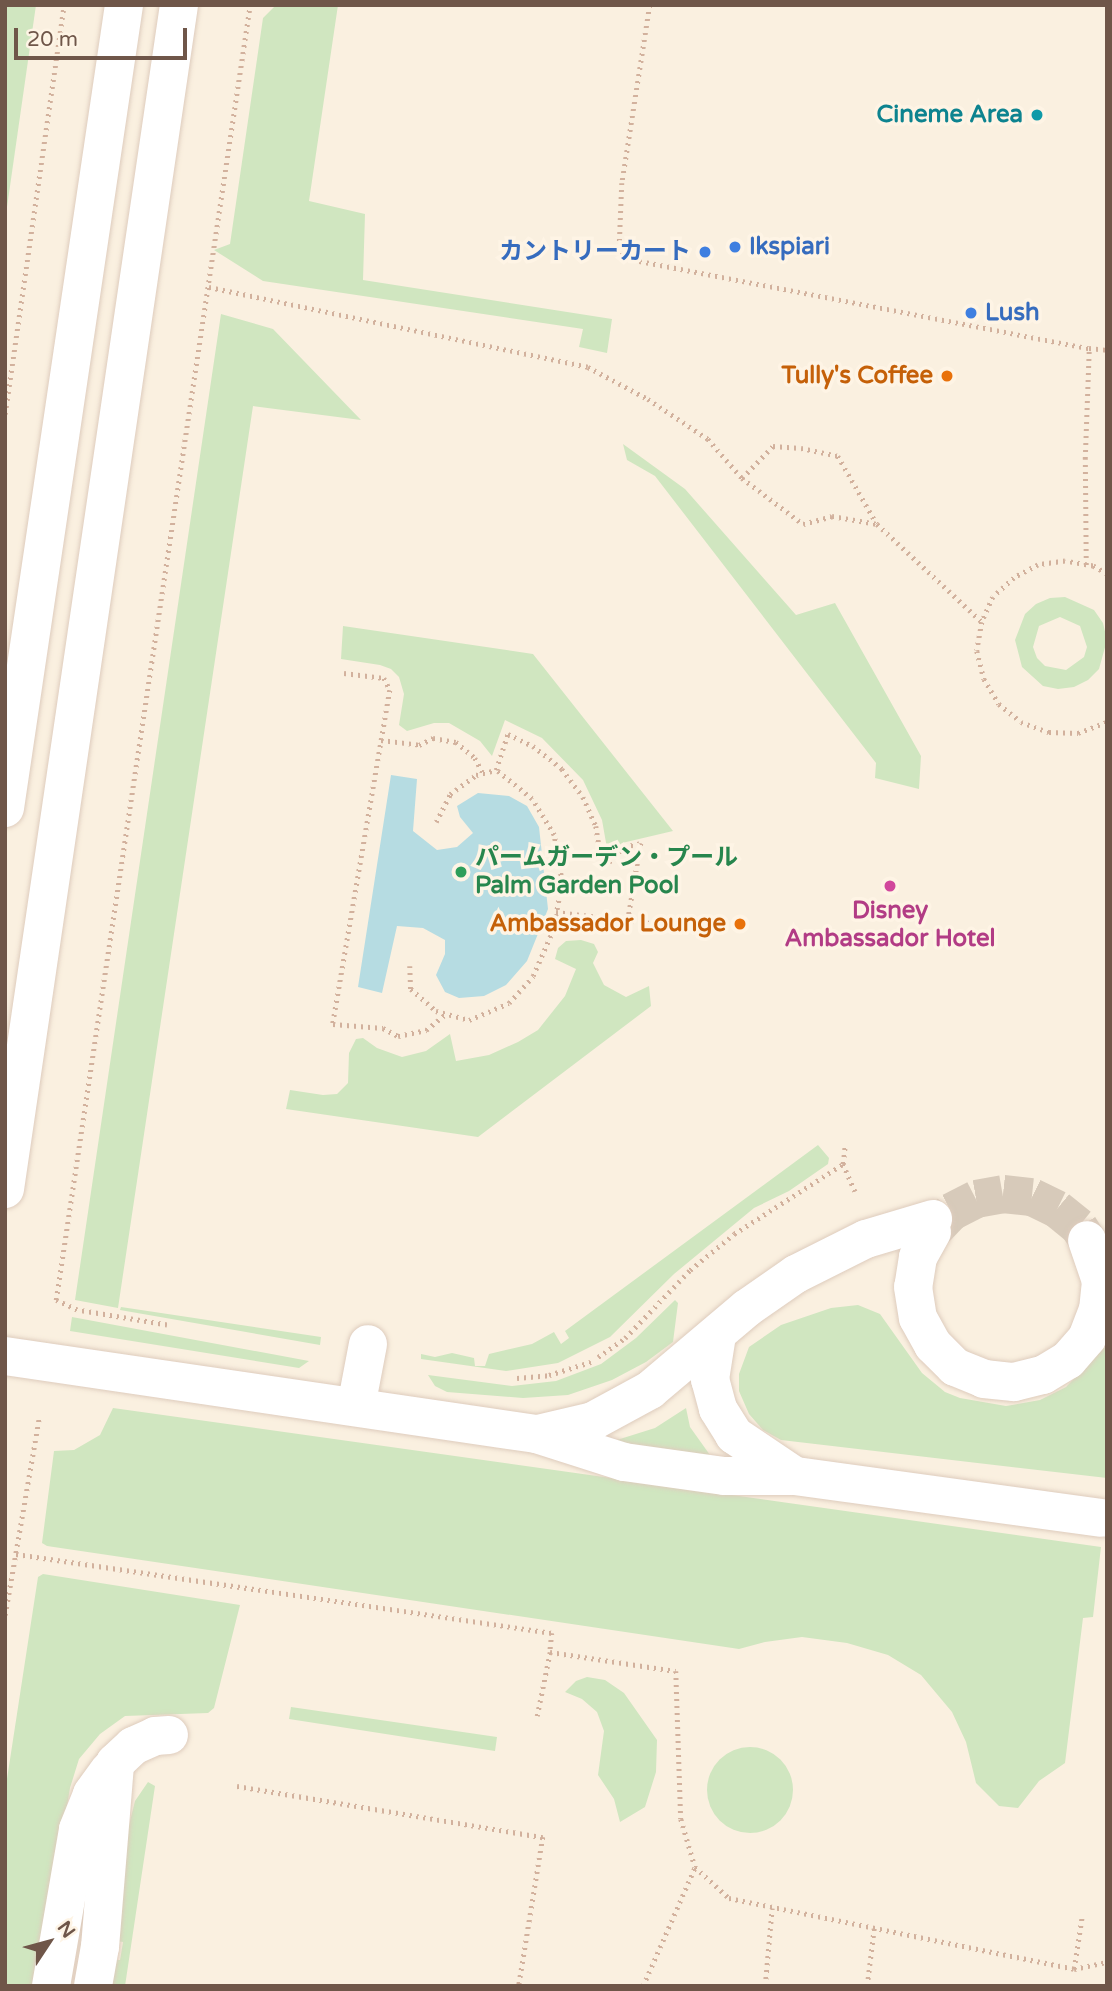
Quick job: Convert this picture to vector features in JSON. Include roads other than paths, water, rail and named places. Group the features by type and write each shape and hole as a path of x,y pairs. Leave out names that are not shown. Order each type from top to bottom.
{"street":[{"path":"5,808 124,5"},
{"path":"5,1189 179,5"},
{"path":"536,1434 593,1421 650,1390 747,1308 796,1274 866,1239 932,1225 918,1257 913,1287 918,1318 933,1345 955,1367 984,1379 1014,1382 1043,1375 1068,1360 1087,1338 1098,1310 1101,1281 1095,1247"},
{"path":"717,1335 710,1379 718,1409 734,1435 794,1476"},
{"path":"356,1407 368,1344"},
{"path":"5,1356 536,1434 624,1462 724,1476 794,1476 1101,1518"},
{"path":"51,1986 78,1829 92,1794 115,1763 133,1746 155,1736 169,1735"},
{"path":"93,1986 100,1947 115,1763"}],"water":[{"name":"パームガーデン・プール Palm Garden Pool","path":"391,775 417,779 413,831 437,850 457,847 473,833 460,817 457,806 478,793 509,796 527,806 539,827 548,909 527,961 506,985 484,996 459,998 445,992 436,975 445,954 445,940 423,928 397,926 382,993 358,987"}],"tunnel":[{"path":"932,1232 951,1212 976,1199 1003,1194 1032,1197 1057,1209 1079,1227 1087,1240"}],"place":[{"name":"Cineme Area","path":"1037,115"},
{"name":"Ikspiari","path":"735,247"},
{"name":"カントリーカート","path":"705,252"},
{"name":"Lush","path":"971,313"},
{"name":"Tully's Coffee","path":"947,376"},
{"name":"パームガーデン・プール Palm Garden Pool","path":"461,872"},
{"name":"Disney Ambassador Hotel","path":"890,886"},
{"name":"Ambassador Lounge","path":"740,924"}]}
